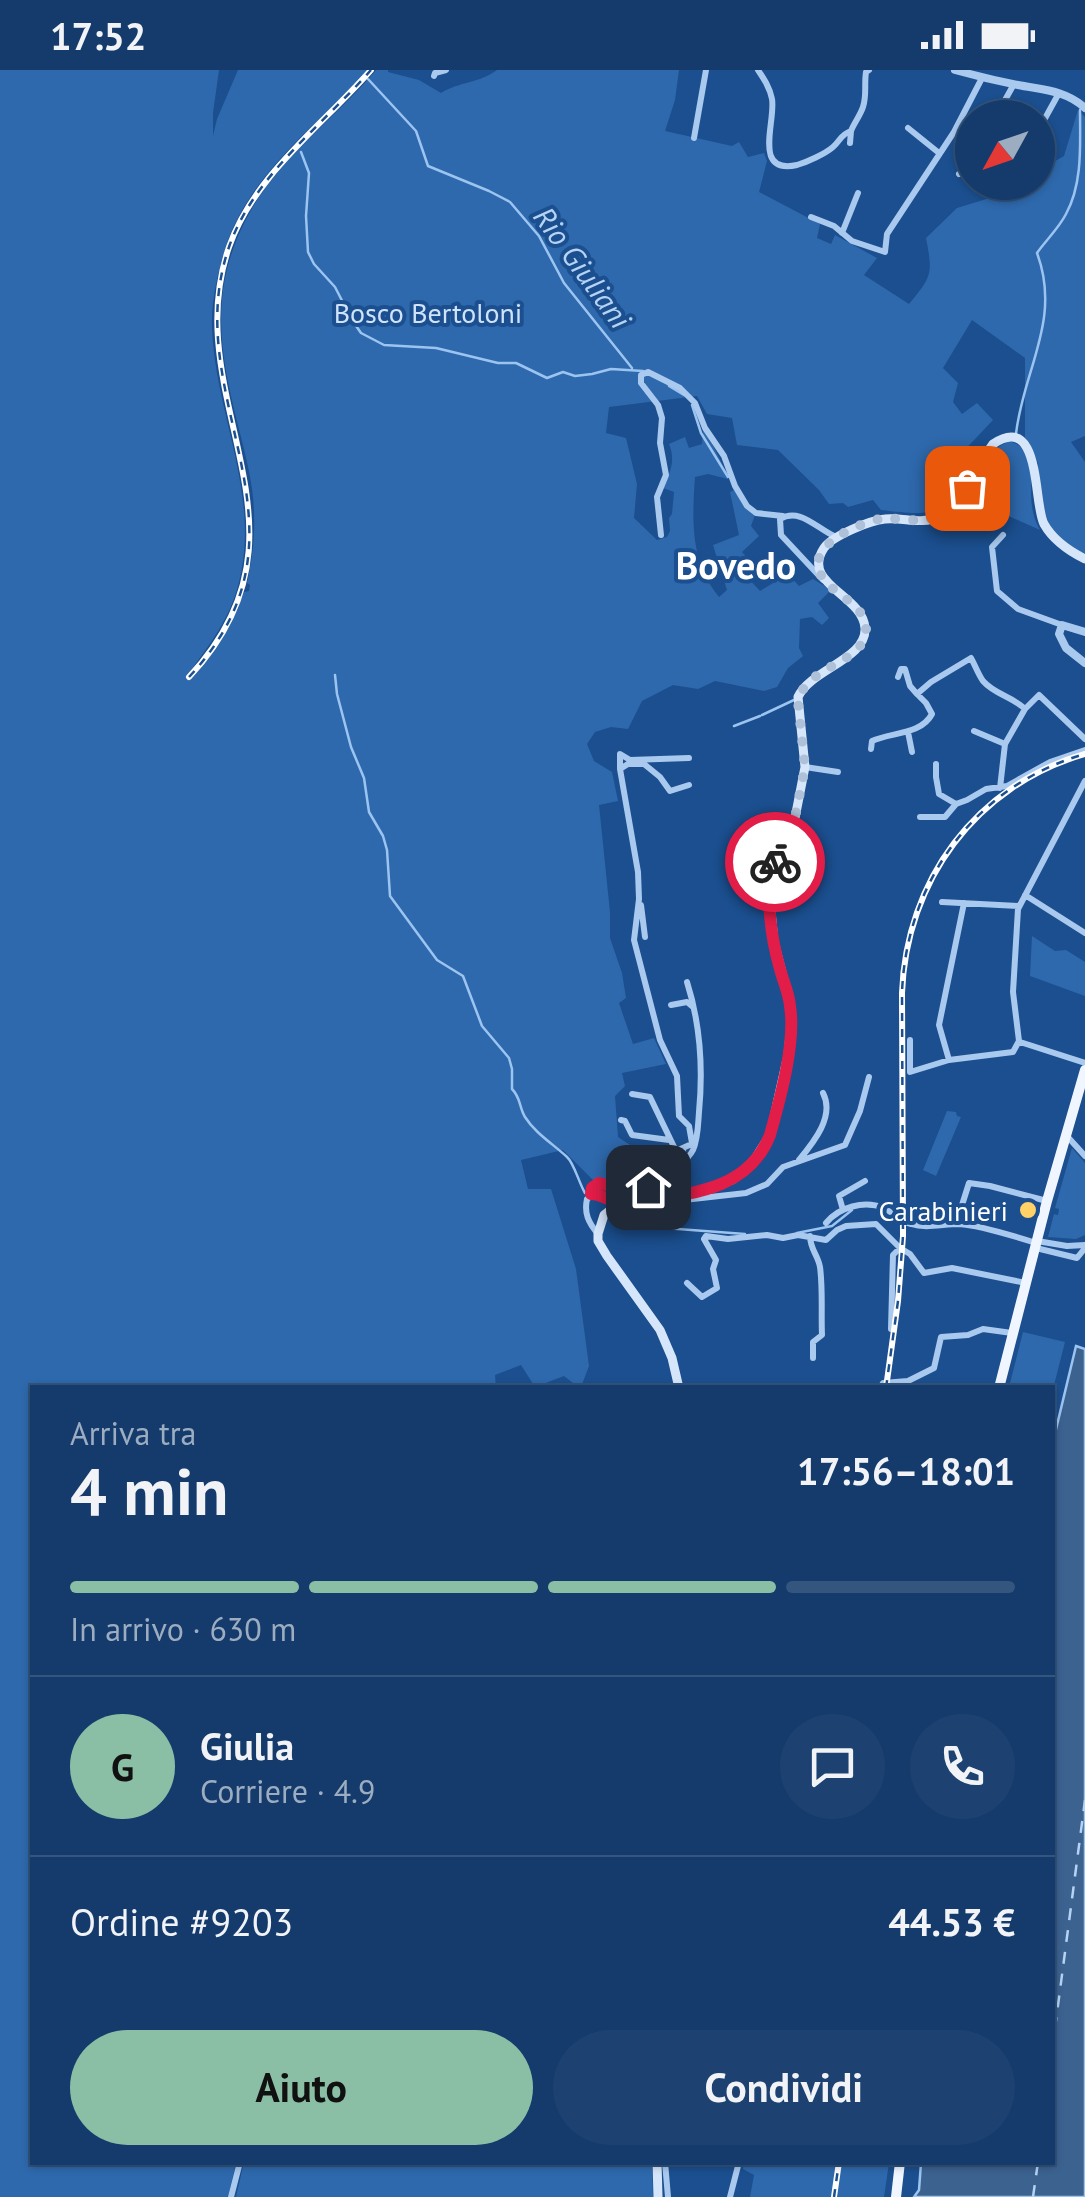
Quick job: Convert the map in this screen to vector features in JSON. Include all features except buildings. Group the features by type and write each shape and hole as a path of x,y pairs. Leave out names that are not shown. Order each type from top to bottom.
{"main road":[{"path":"678,1385 660,1330 607,1256 598,1234 604,1215 619,1203 712,1188 732,1180 753,1162 770,1135 792,1026 774,942 769,890 773,868 794,823 805,767 798,702 800,693 857,649 865,634 864,619 856,606 823,580 818,566 821,554 838,537 882,519 936,518 959,501 994,444 1006,437 1024,445 1033,460 1042,521 1056,539 1085,559"},
{"path":"1000,1385 1085,1067"},
{"path":"656,2165 658,2197"},
{"path":"896,2197 900,2165"}],"street":[{"path":"434,76 434,72 446,70"},
{"path":"694,138 706,70"},
{"path":"758,70 772,102 767,142 774,161 794,166 832,147 850,131"},
{"path":"850,143 850,131 863,107 869,70"},
{"path":"955,70 1060,92 1085,108"},
{"path":"811,217 834,226 852,241 884,252 886,234 954,132 982,78"},
{"path":"1005,100 1014,84"},
{"path":"1055,101 1060,92"},
{"path":"908,128 939,153"},
{"path":"842,233 858,193"},
{"path":"661,535 657,497 666,475 660,444 662,418 658,405 641,383 641,375 648,372 680,388 695,403 746,506 756,513 802,517 838,537"},
{"path":"783,516 778,525 780,535 823,580"},
{"path":"1003,535 992,547 996,591 1018,609 1085,632"},
{"path":"1062,626 1062,643 1085,663"},
{"path":"917,694 971,658 984,681 1025,709"},
{"path":"871,749 872,741 908,732 932,718 929,707 910,686 906,668 900,669 898,676"},
{"path":"1000,788 1005,744 1025,709 1039,695 1085,739"},
{"path":"974,731 1005,744"},
{"path":"908,732 912,752"},
{"path":"920,817 945,817 956,804 986,789 1000,788 1050,762 1085,750"},
{"path":"645,936 620,754 630,760 689,758"},
{"path":"620,770 628,764 644,764 670,791 689,785"},
{"path":"936,764 939,794 956,804"},
{"path":"805,767 838,772"},
{"path":"910,1040 910,1072 949,1060 1013,1052 1019,1042 1013,992 1019,906 1085,781"},
{"path":"1024,895 1085,933"},
{"path":"639,899 634,940 660,1040 677,1076 679,1116 689,1126 694,1145"},
{"path":"942,902 1019,906"},
{"path":"949,1060 939,1025 964,903"},
{"path":"598,1234 586,1213 592,1188 599,1183 625,1190 655,1185 686,1160 694,1145 702,1084 696,1009 688,982"},
{"path":"672,1005 687,1002 696,1009"},
{"path":"1019,1042 1085,1067"},
{"path":"672,1196 675,1202 746,1194 760,1188 783,1167 844,1145 851,1136 869,1077"},
{"path":"798,1161 826,1116 829,1104 824,1093"},
{"path":"632,1094 650,1097 676,1150 694,1145"},
{"path":"620,1120 625,1121 632,1135 670,1140"},
{"path":"1065,1134 1085,1156"},
{"path":"632,1172 657,1168 694,1145"},
{"path":"842,1210 839,1196 865,1181"},
{"path":"956,1224 968,1184 1046,1201"},
{"path":"591,1194 619,1203"},
{"path":"826,1223 842,1210 872,1204 909,1224 956,1224 1037,1244 1085,1246"},
{"path":"686,1283 702,1297 716,1288 716,1260 706,1236 798,1235 826,1240 846,1226 872,1224 880,1226 910,1254 924,1273 952,1268 1026,1283"},
{"path":"810,1236 818,1259 822,1334 812,1342 813,1358"},
{"path":"890,1329 893,1255 900,1248"},
{"path":"882,1385 913,1380 934,1368 940,1337 968,1335 983,1329 1012,1333"},
{"path":"231,2197 239,2165"},
{"path":"665,2165 668,2197"},
{"path":"730,2197 737,2165"}],"green space":[{"name":"Bosco Bertoloni","path":"0,70 219,70 213,136 238,70 368,70 268,173 237,220 223,256 212,328 241,486 244,550 231,607 188,674 191,679 215,649 244,592 249,591 254,541 252,492 222,342 228,265 262,192 376,70 419,80 441,93 497,70 679,70 665,131 732,146 739,142 748,157 764,153 767,161 759,192 820,224 817,238 831,244 835,235 877,258 864,275 909,304 929,274 926,238 957,208 983,200 1055,200 1055,161 1064,156 1078,110 1085,117 1085,436 1071,442 1085,462 1085,557 1046,522 1038,463 1025,438 1025,358 972,320 943,368 958,383 953,402 962,414 977,403 993,420 958,457 964,472 957,488 933,511 881,510 873,500 848,507 843,503 829,504 778,450 737,445 732,418 707,414 697,396 609,407 606,433 626,438 637,484 634,518 657,540 667,537 670,531 674,492 663,488 672,461 669,444 685,437 689,448 702,444 703,429 710,441 728,479 708,474 695,477 694,525 698,555 719,597 727,590 713,545 739,535 730,492 734,490 755,515 751,526 759,536 742,552 755,566 747,577 760,591 788,574 799,586 813,579 831,590 818,603 829,618 822,625 812,617 800,619 799,648 803,656 788,668 777,687 764,691 715,681 698,689 673,685 642,701 628,729 611,727 595,732 587,744 594,761 612,772 618,801 599,805 610,938 626,998 619,1003 633,1044 654,1038 666,1064 622,1073 625,1086 615,1096 618,1137 630,1145 631,1176 654,1173 686,1153 652,1178 627,1185 593,1180 563,1150 521,1160 528,1189 551,1189 576,1269 589,1366 582,1385 564,1376 534,1385 521,1365 495,1375 496,1385 30,1385 30,2165 236,2165 228,2197 0,2197"},
{"path":"1009,441 1018,445 1028,459 1032,509 1040,530 1002,513 976,507 970,521 957,508 965,504 979,484 975,481 993,450"},
{"path":"1032,936 1055,951 1066,950 1085,962 1085,996 1030,976"},
{"path":"947,1111 961,1117 936,1176 923,1170"},
{"path":"1072,1148 1085,1163 1085,1235 1076,1239 1048,1237 1054,1214 1058,1215 1059,1209 1055,1208"},
{"path":"1023,1332 1065,1342 1054,1385 1010,1385"},
{"path":"243,2165 652,2165 653,2197 236,2197"},
{"path":"744,2165 889,2165 884,2197 750,2197 754,2175 743,2169"}],"shaded area":[{"path":"1076,1346 1085,1349 1085,2197 914,2197 919,2190 921,2165 1055,2165 1055,1434"}],"waterway":[{"name":"Rio Giuliani","path":"368,79 416,131 428,166 510,202 539,236 564,283 632,368"},
{"path":"1016,434 1043,323 1044,277 1037,253 1063,219 1075,189 1080,110"},
{"path":"301,152 309,173 308,252 335,287 361,333 384,345 436,348 498,363 516,363 547,378 563,372 575,376 611,369 643,371"},
{"path":"669,386 684,395"},
{"path":"692,405 701,433 728,477"},
{"path":"335,675 351,747 364,778 369,812 387,850 390,896 437,960 463,976 482,1026 509,1058 512,1089 525,1117 570,1160 585,1193"},
{"path":"762,715 794,700"},
{"path":"734,726 760,716"},
{"path":"797,1233 832,1226 852,1210"},
{"path":"620,1215 651,1227 745,1234"}],"ferry route":[{"path":"1055,2028 1085,1800"},
{"path":"1033,2197 1038,2165"}],"railway":[{"path":"189,677 228,622 246,569 249,516 220,358 218,304 229,247 240,221 272,174 371,70"},
{"path":"886,1385 903,1236 902,993 917,913 933,876 954,843 980,814 1011,789 1046,769 1085,754"},
{"path":"834,2197 839,2165"}],"way so far":[{"path":"775,862 794,823 805,767 800,693 857,649 865,634 860,612 823,580 818,566 823,549 832,539 877,520 936,518 956,505 967,488"}],"place":[{"name":"Carabinieri","path":"1028,1210"}],"district":[{"name":"Bovedo","path":"736,564"}],"route":[{"path":"648,1187 625,1190 599,1183 591,1194 619,1203 725,1184 747,1169 770,1135 792,1026 790,1003 776,958 769,898 775,862"}]}
